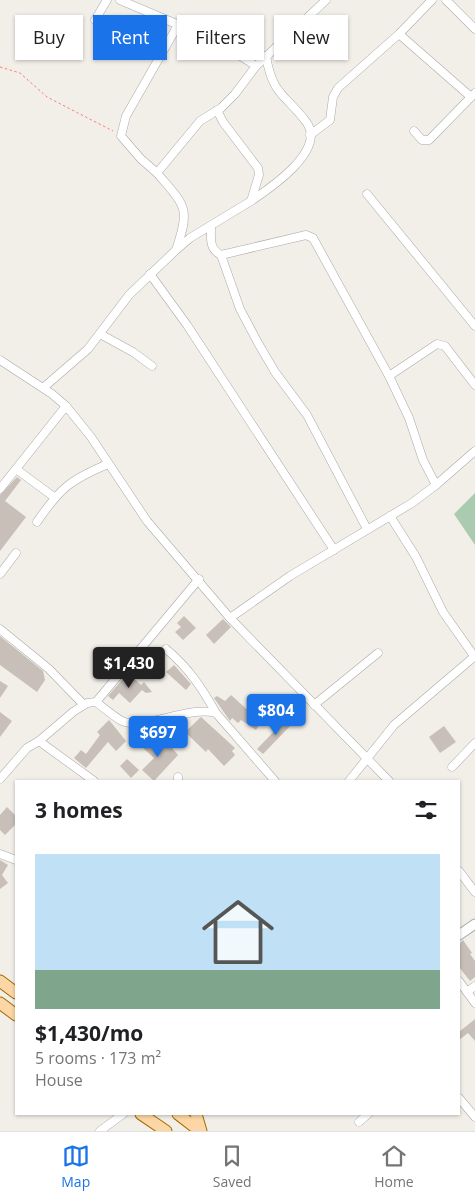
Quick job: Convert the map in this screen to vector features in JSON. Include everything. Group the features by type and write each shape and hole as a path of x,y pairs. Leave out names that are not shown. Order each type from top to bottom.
{"main road":[{"path":"0,981 15,993"},
{"path":"0,1002 15,1014"},
{"path":"179,1115 201,1131"},
{"path":"196,1115 201,1131"},
{"path":"150,1116 166,1131"}],"street":[{"path":"98,15 107,0"},
{"path":"120,0 177,25"},
{"path":"157,173 200,121 235,94 256,66 326,0"},
{"path":"43,388 77,361 129,295 176,250 251,201 292,170 303,154 310,134 330,120 333,97 338,88 399,34 432,0"},
{"path":"446,0 475,29"},
{"path":"176,250 184,226 185,215 182,202 157,173 120,136 126,116 177,27"},
{"path":"399,34 473,95 429,140 422,140 414,131"},
{"path":"266,56 274,86 307,124 310,134"},
{"path":"247,60 256,66"},
{"path":"216,110 258,168 259,175 251,201"},
{"path":"367,194 475,326"},
{"path":"211,227 212,247 215,252 221,255 296,236 310,236 389,376 408,418 423,460 436,486"},
{"path":"221,255 240,309 258,343 275,372 307,414 367,529"},
{"path":"150,274 187,325 334,550"},
{"path":"100,334 123,346 152,366"},
{"path":"389,376 437,344 445,346 475,385"},
{"path":"0,360 43,388 66,406 91,437 147,521 230,618 388,780"},
{"path":"0,489 66,406"},
{"path":"230,618 290,576 436,486 475,451"},
{"path":"37,522 54,497 83,474 108,464"},
{"path":"16,469 54,497"},
{"path":"350,780 369,759 394,725 475,656 451,625 416,557 390,516"},
{"path":"0,574 16,553"},
{"path":"0,779 19,755 84,705 96,702 199,580"},
{"path":"0,629 56,676 84,705"},
{"path":"166,649 180,661 199,683 216,713 274,780"},
{"path":"314,704 378,653"},
{"path":"96,702 126,722 145,722 188,713 216,713"},
{"path":"39,741 93,780"},
{"path":"452,767 475,743"},
{"path":"0,854 15,860"},
{"path":"460,871 475,892"},
{"path":"460,933 475,924"},
{"path":"460,982 475,1003"},
{"path":"467,992 475,986"},
{"path":"460,1099 475,1117"},
{"path":"100,1131 122,1115"},
{"path":"359,1122 367,1115"}],"path":[{"path":"0,67 20,73 47,97 120,136"}],"green space":[{"path":"475,493 475,545 454,514"}],"building":[{"path":"17,477 21,480 5,501 26,517 0,551 0,495"},
{"path":"184,616 196,628 183,640 175,632 181,627 177,623"},
{"path":"223,619 231,627 214,644 206,635"},
{"path":"0,636 43,671 45,680 37,692 0,665"},
{"path":"174,665 191,684 186,690 166,672"},
{"path":"128,673 141,685 144,682 152,692 146,693 142,690 130,703 119,693 113,700 108,696"},
{"path":"0,681 8,686 0,698"},
{"path":"231,695 261,722 256,730 241,720 238,723 232,718 230,721 214,698 217,696 225,701"},
{"path":"0,712 12,721 0,737"},
{"path":"201,717 235,748 232,751 235,755 224,766 208,749 206,752 185,732"},
{"path":"288,717 294,722 263,754 257,749"},
{"path":"109,720 126,741 116,751 108,742 86,768 74,758 81,750 86,754 100,735 97,732"},
{"path":"174,722 183,730 175,737 164,725"},
{"path":"444,726 456,742 440,753 429,737"},
{"path":"153,736 163,745 172,748 178,755 153,780 142,770 154,758 142,747"},
{"path":"127,759 139,770 131,778 120,766"},
{"path":"7,807 15,815 15,825 5,835 0,830 0,815"},
{"path":"0,860 8,865 2,875 8,883 0,889"},
{"path":"463,940 475,961 475,977 470,981 460,968 460,943"},
{"path":"475,1019 475,1041 468,1033 460,1039 460,1031"}]}
